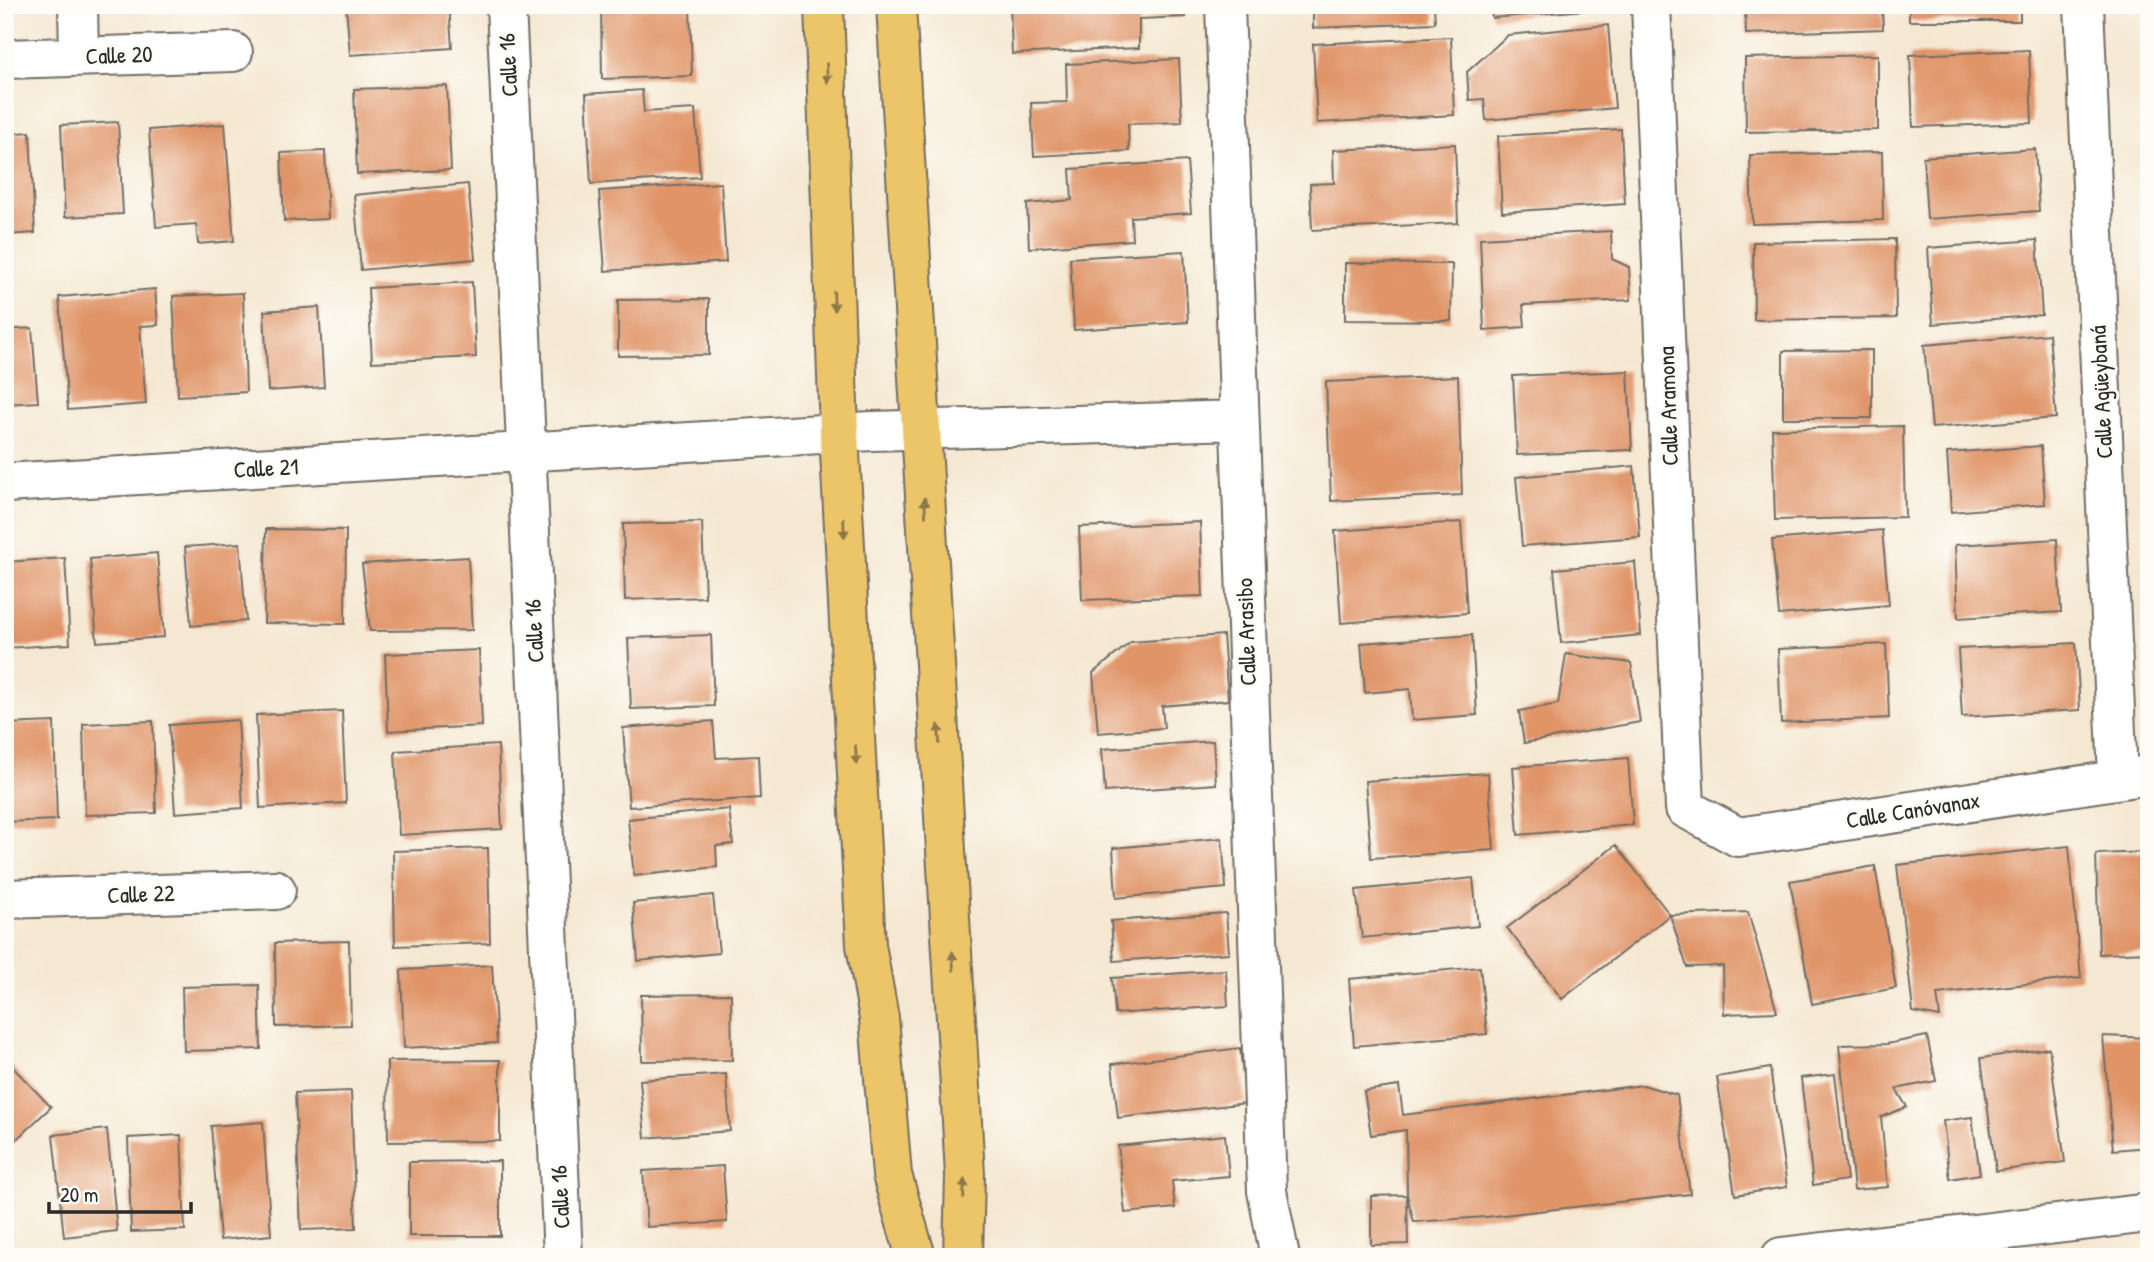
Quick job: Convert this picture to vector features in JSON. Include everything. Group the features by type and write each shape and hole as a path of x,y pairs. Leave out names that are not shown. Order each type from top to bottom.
{"main road":[{"path":"824,5 839,433 866,945 879,1018 892,1175 916,1257"},
{"path":"896,5 965,1175 962,1257"}],"street":[{"path":"78,5 79,57"},
{"name":"Calle 16","path":"506,5 563,1257"},
{"name":"Calle Arasibo","path":"1225,5 1266,1191 1280,1257"},
{"name":"Calle Aramona","path":"1651,5 1685,808"},
{"name":"Calle Agüeybaná","path":"2084,5 2134,776"},
{"name":"Calle 20","path":"5,58 233,52"},
{"name":"Calle 21","path":"5,483 839,433 1238,420"},
{"name":"Calle Canóvanax","path":"1685,808 1738,837 2134,776"},
{"name":"Calle 22","path":"5,899 276,890"},
{"path":"1781,1257 2149,1213"}],"building":[{"path":"5,5 28,5 28,8 5,10"},
{"path":"346,5 449,5 452,48 350,55"},
{"path":"690,5 692,76 602,79 601,8"},
{"path":"1010,5 1184,5 1185,17 1139,19 1139,48 1012,54"},
{"path":"1313,5 1434,5 1435,23 1313,28"},
{"path":"1490,5 1607,5 1608,8 1492,18"},
{"path":"1745,5 1882,5 1883,29 1746,34"},
{"path":"1909,5 2020,5 2020,21 1909,21"},
{"path":"1608,25 1615,108 1486,120 1484,99 1469,100 1467,72 1508,35"},
{"path":"1451,37 1454,115 1317,123 1313,44"},
{"path":"2029,50 2032,123 1913,127 1910,55"},
{"path":"1878,55 1878,130 1746,132 1745,58"},
{"path":"1179,59 1182,122 1128,124 1129,151 1034,156 1031,103 1067,102 1066,64"},
{"path":"447,86 451,170 357,174 354,89"},
{"path":"642,90 644,112 695,109 700,177 591,184 586,94"},
{"path":"118,122 123,214 65,217 61,125"},
{"path":"225,124 234,241 198,244 196,224 156,227 149,130"},
{"path":"1621,129 1625,204 1502,212 1498,136"},
{"path":"30,132 35,233 5,235 5,134"},
{"path":"1455,144 1458,223 1312,230 1310,184 1334,183 1333,150"},
{"path":"2035,149 2039,211 1927,219 1923,157"},
{"path":"325,151 328,219 284,221 281,153"},
{"path":"1882,152 1883,220 1752,224 1750,155"},
{"path":"1187,161 1191,213 1131,217 1132,240 1029,248 1027,204 1072,200 1070,169"},
{"path":"721,183 726,262 605,271 599,191"},
{"path":"468,184 475,259 361,270 354,195"},
{"path":"1611,231 1612,259 1629,267 1631,300 1523,305 1525,327 1484,330 1480,238"},
{"path":"1895,239 1896,318 1754,320 1753,242"},
{"path":"2037,240 2042,315 1933,324 1928,248"},
{"path":"1184,251 1188,322 1074,330 1070,258"},
{"path":"1345,263 1452,264 1451,321 1345,320"},
{"path":"472,282 476,357 372,362 368,288"},
{"path":"155,289 158,325 140,326 146,404 68,410 59,297"},
{"path":"243,293 246,392 178,396 173,296"},
{"path":"709,299 709,355 618,356 618,300"},
{"path":"319,307 324,387 268,391 264,311"},
{"path":"32,328 38,402 5,404 5,330"},
{"path":"2049,334 2056,418 1932,428 1924,345"},
{"path":"1872,350 1872,418 1783,418 1783,351"},
{"path":"1628,371 1632,450 1517,455 1513,376"},
{"path":"1458,376 1462,495 1331,501 1326,382"},
{"path":"1903,426 1905,517 1775,520 1772,429"},
{"path":"2041,446 2045,504 1951,512 1947,453"},
{"path":"1634,466 1640,537 1522,546 1516,477"},
{"path":"702,522 705,597 625,600 623,524"},
{"path":"1200,522 1203,596 1082,600 1079,527"},
{"path":"1461,522 1467,613 1341,623 1335,531"},
{"path":"266,529 346,530 345,624 264,623"},
{"path":"1882,530 1889,605 1779,615 1772,540"},
{"path":"2057,539 2061,612 1958,618 1955,545"},
{"path":"240,543 246,621 191,626 185,547"},
{"path":"157,553 164,637 97,642 90,559"},
{"path":"468,557 472,630 370,631 362,564"},
{"path":"65,558 70,644 5,648 5,562"},
{"path":"1635,562 1641,635 1561,643 1554,569"},
{"path":"711,635 714,706 631,709 628,638"},
{"path":"1223,635 1228,700 1162,706 1164,728 1098,733 1093,673 1131,642"},
{"path":"1472,635 1477,715 1412,720 1410,689 1365,693 1361,643"},
{"path":"2076,643 2080,710 1962,717 1958,649"},
{"path":"1886,644 1889,718 1781,723 1778,649"},
{"path":"479,650 482,726 388,731 385,654"},
{"path":"1566,654 1631,663 1640,722 1524,743 1519,711 1558,704"},
{"path":"342,711 346,803 260,808 256,715"},
{"path":"238,720 243,808 175,813 169,725"},
{"path":"153,721 156,813 85,815 83,724"},
{"path":"713,721 716,758 758,756 760,798 629,807 623,728"},
{"path":"54,722 57,820 5,822 5,724"},
{"path":"1213,741 1216,784 1105,792 1102,749"},
{"path":"498,745 502,829 399,835 395,751"},
{"path":"1628,758 1633,825 1518,835 1513,767"},
{"path":"1488,773 1494,850 1371,858 1365,781"},
{"path":"729,809 733,844 716,846 717,867 634,876 628,819"},
{"path":"1222,838 1226,888 1116,898 1113,848"},
{"path":"1616,845 1670,915 1562,999 1507,928"},
{"path":"2069,846 2081,978 1937,994 1940,1017 1913,1012 1897,865"},
{"path":"488,848 490,943 395,946 393,851"},
{"path":"2149,852 2149,952 2099,954 2096,854"},
{"path":"1875,866 1896,988 1812,1004 1790,881"},
{"path":"1473,878 1478,926 1362,938 1356,890"},
{"path":"713,895 719,953 638,961 633,903"},
{"path":"1748,912 1777,1012 1724,1014 1723,966 1687,967 1670,915"},
{"path":"1226,913 1229,953 1114,961 1111,921"},
{"path":"349,941 351,1025 276,1027 275,943"},
{"path":"492,965 497,1043 404,1048 401,970"},
{"path":"1480,967 1487,1034 1354,1046 1349,979"},
{"path":"1226,970 1228,1006 1115,1014 1112,978"},
{"path":"259,985 261,1049 184,1051 182,987"},
{"path":"731,994 732,1060 642,1061 641,995"},
{"path":"1927,1036 1936,1081 1896,1089 1907,1107 1881,1117 1888,1187 1854,1190 1839,1045 1887,1044"},
{"path":"2103,1036 2149,1038 2149,1147 2113,1150"},
{"path":"1240,1048 1246,1103 1118,1118 1112,1064"},
{"path":"2049,1048 2065,1162 1996,1171 1981,1058"},
{"path":"5,1059 51,1107 5,1150"},
{"path":"500,1060 500,1141 388,1142 387,1061"},
{"path":"1770,1068 1787,1187 1735,1195 1717,1077"},
{"path":"726,1074 730,1131 645,1138 640,1080"},
{"path":"1835,1074 1847,1180 1813,1185 1801,1078"},
{"path":"1643,1085 1677,1095 1690,1194 1486,1217 1414,1222 1407,1195 1406,1130 1371,1135 1364,1091 1399,1086 1403,1115"},
{"path":"351,1091 356,1228 301,1230 295,1093"},
{"path":"1972,1117 1980,1174 1950,1179 1943,1121"},
{"path":"263,1122 271,1235 220,1240 211,1126"},
{"path":"107,1129 117,1231 64,1237 53,1135"},
{"path":"181,1135 185,1230 131,1232 128,1138"},
{"path":"1225,1135 1229,1176 1172,1181 1175,1208 1125,1213 1118,1146"},
{"path":"500,1161 500,1236 409,1236 409,1162"},
{"path":"723,1166 727,1222 647,1227 643,1171"},
{"path":"1407,1195 1408,1244 1371,1245 1371,1196"}]}
